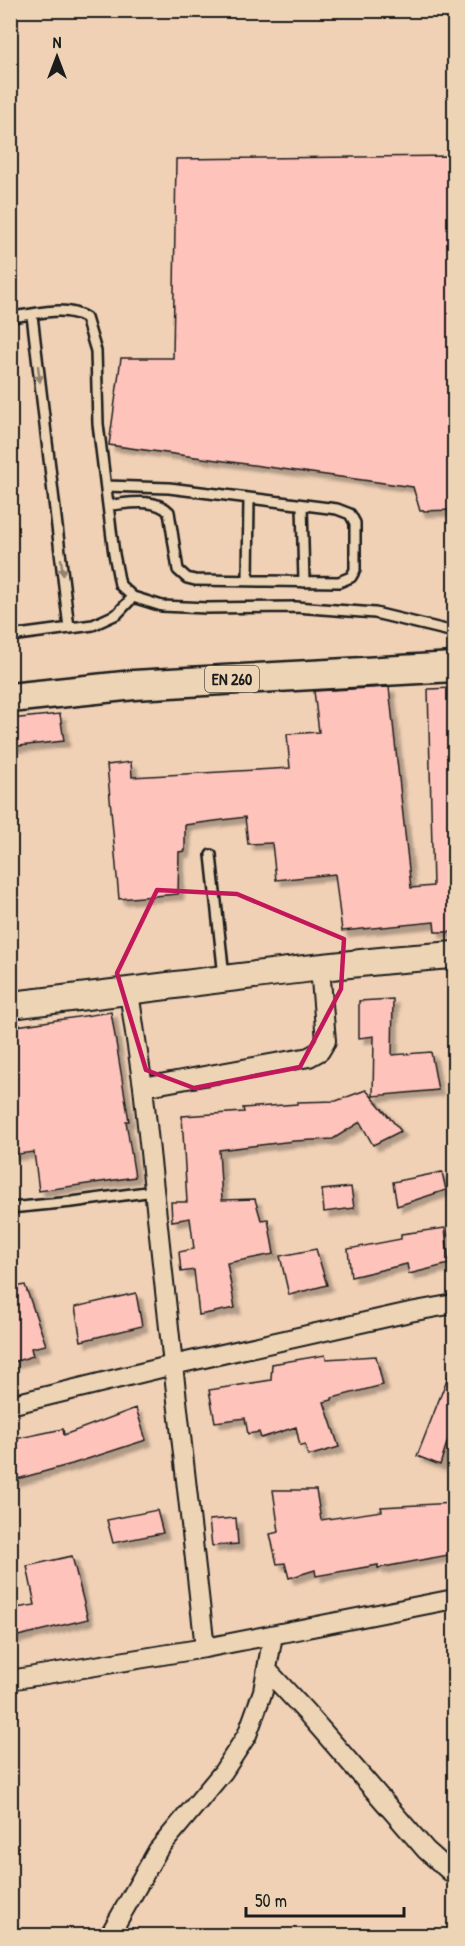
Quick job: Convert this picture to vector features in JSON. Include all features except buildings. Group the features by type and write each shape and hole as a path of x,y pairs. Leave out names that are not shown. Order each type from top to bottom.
{"main road":[{"name":"EN 260","path":"10,698 134,685 454,667"}],"street":[{"path":"10,1005 382,960 454,955"},
{"path":"143,1087 309,1057 320,1051 326,1041 320,967"},
{"path":"129,992 143,1087 205,1648"},
{"path":"10,1405 172,1365 454,1304"},
{"path":"10,1680 205,1648 454,1599"},
{"path":"109,1935 158,1850 223,1772 247,1735 263,1691 273,1635"},
{"path":"267,1670 426,1850 454,1875"}],"lane":[{"path":"10,317 62,310 75,311 86,318 96,351 98,424 114,554 120,585 133,597 162,606 296,607 375,613 454,632"},
{"path":"32,315 69,628"},
{"path":"106,486 169,488 337,509 350,514 355,524 356,570 351,577 339,582 187,578 178,570 169,512 163,506 151,503 108,505"},
{"path":"248,581 249,498"},
{"path":"302,505 304,582"},
{"path":"10,625 11,636 93,625 117,614 133,597"},
{"path":"211,855 224,980"},
{"path":"10,1208 154,1191"}],"highlighted area":[{"path":"157,890 237,894 344,939 341,989 300,1067 194,1088 146,1070 117,973"}],"railway":[{"path":"10,15 17,10"}]}
